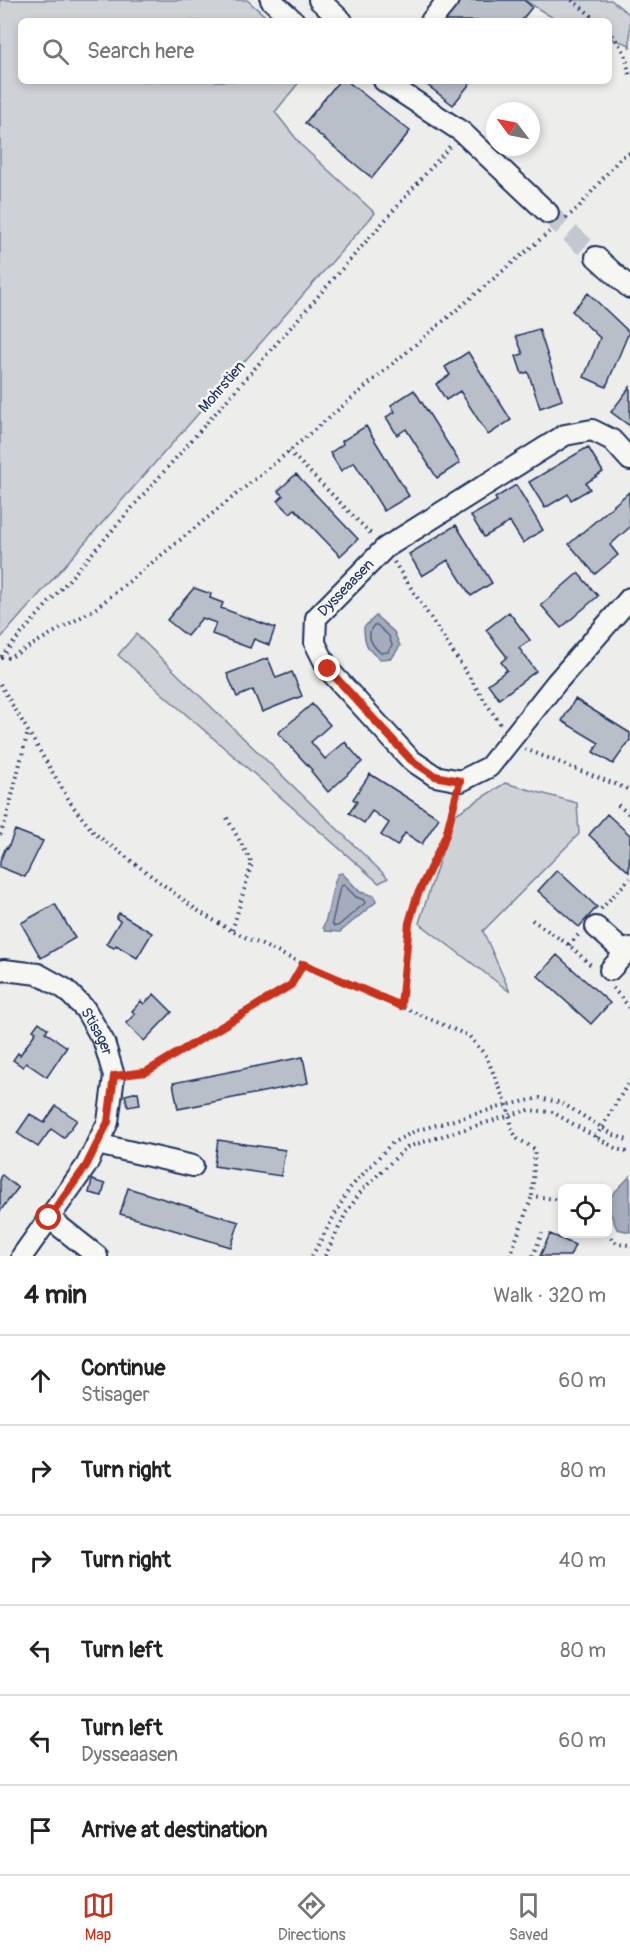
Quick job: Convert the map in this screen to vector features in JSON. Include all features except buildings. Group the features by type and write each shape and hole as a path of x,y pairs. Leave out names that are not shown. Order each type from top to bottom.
{"street":[{"path":"271,0 291,18"},
{"path":"320,0 339,18"},
{"path":"433,18 448,0"},
{"path":"389,84 462,132 555,220"},
{"path":"596,257 630,288"},
{"name":"Dysseaasen","path":"460,781 435,776 411,760 328,669 315,643 316,618 385,548 565,435 592,430 612,440 630,460"},
{"path":"460,781 489,767 556,683 630,598"},
{"path":"596,927 628,950 605,974"},
{"name":"Stisager","path":"1,967 38,975 65,990 85,1009 104,1042 114,1076 108,1122 86,1166 22,1256"},
{"path":"97,1144 194,1166"},
{"path":"49,1218 97,1256"}],"path":[{"path":"572,0 594,18"},
{"path":"612,34 625,53 630,78"},
{"name":"Mohrstien","path":"0,657 462,132"},
{"path":"0,657 9,658 96,609 289,451 555,220 578,207 621,157 630,153"},
{"path":"289,451 385,548 510,741 630,790"},
{"path":"0,684 72,805 94,833 201,913 232,931 469,1036 486,1056 507,1105 513,1131 518,1139 535,1149 532,1196 510,1256"},
{"path":"0,835 6,820 28,731"},
{"path":"401,1006 409,923 417,896 446,835 460,781"},
{"path":"618,805 630,815"},
{"path":"227,818 252,863 232,931"},
{"path":"532,920 569,945 605,974 630,1008"},
{"path":"114,1076 146,1072 291,985 303,964"},
{"path":"596,1137 630,1080"},
{"path":"312,1256 349,1189 392,1143 415,1131 540,1098 562,1103 601,1128 630,1141"},
{"path":"325,1256 346,1213 362,1190 407,1147 527,1110 552,1112 630,1154"},
{"path":"532,1196 558,1199"},
{"path":"532,1256 542,1233"},
{"path":"611,1238 618,1244 630,1245"}],"shaded area":[{"path":"0,0 247,0 268,18 18,18 18,84 298,84 275,112 302,146 375,213 0,639"},
{"path":"524,0 611,0 630,15 630,48 628,44 612,39 612,18 553,18"},
{"path":"136,634 388,878 379,883 118,655"},
{"path":"505,783 577,803 579,834 483,931 510,992 419,923 454,815"}],"water":[{"path":"376,616 394,632 400,646 392,658 380,659 369,649 366,642 364,627"},
{"path":"342,873 360,892 375,896 376,902 340,932 325,931 323,927 333,886 338,874"},
{"path":"630,1176 630,1232 617,1229 612,1217 612,1195"}],"tunnel":[{"path":"548,213 596,257"}],"route":[{"path":"49,1218 86,1166 108,1122 114,1076 146,1072 291,985 303,964 401,1006 409,923 417,896 446,835 460,781 435,776 411,760 328,669"}]}
